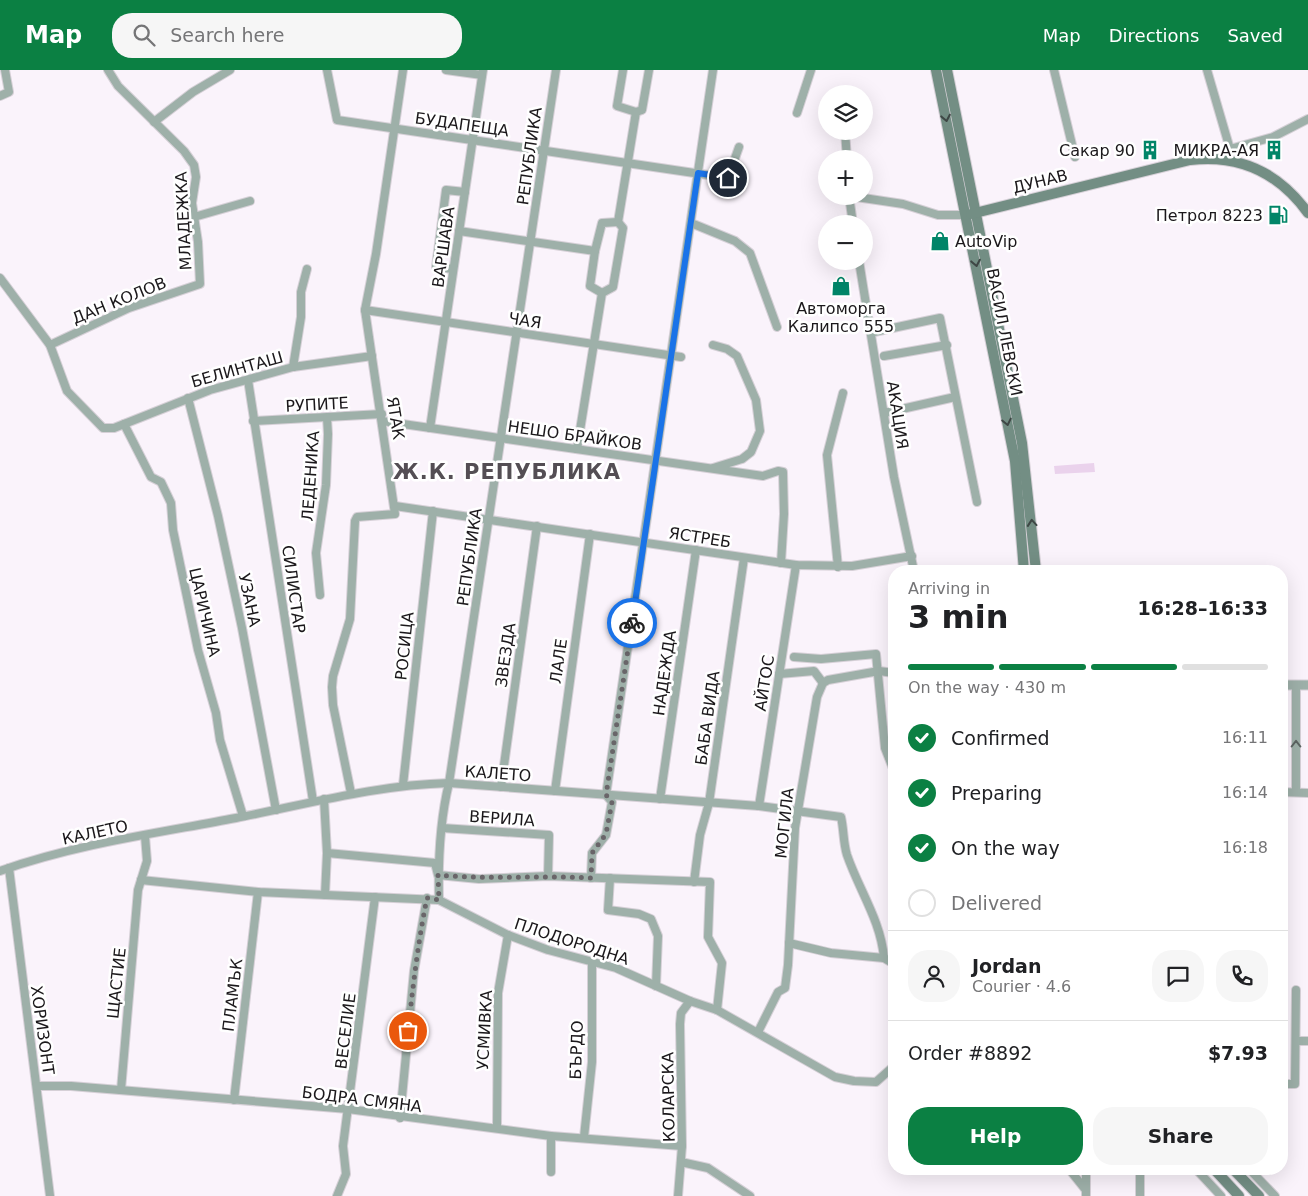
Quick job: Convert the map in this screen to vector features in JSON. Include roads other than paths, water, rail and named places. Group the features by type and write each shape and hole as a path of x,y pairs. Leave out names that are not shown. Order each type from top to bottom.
{"main road":[{"name":"ВАСИЛ ЛЕВСКИ","path":"936,70 1016,461 1024,565"},
{"name":"ВАСИЛ ЛЕВСКИ","path":"947,70 1022,443 1035,565"},
{"name":"ДУНАВ","path":"965,215 1190,160 1210,158 1234,160 1261,170 1285,186 1308,213"},
{"path":"1220,1175 1239,1196"},
{"path":"1239,1175 1259,1196"}],"street":[{"path":"0,96 9,92 5,70"},
{"name":"МЛАДЕЖКА","path":"108,70 118,86 184,150 194,164 196,177 192,204 200,284"},
{"path":"154,122 193,92 230,70"},
{"name":"БУДАПЕЩА","path":"327,70 337,120 728,178 739,147"},
{"name":"ЯТАК","path":"395,506 365,310 376,254 404,70"},
{"path":"446,70 482,73"},
{"name":"РЕПУБЛИКА","path":"439,900 438,875 444,805 502,439 556,70"},
{"path":"623,70 617,106 636,112 642,110 649,70"},
{"path":"591,878 592,853 606,834 612,802 606,795 713,70"},
{"path":"798,113 811,70"},
{"path":"1054,70 1075,157"},
{"path":"1207,70 1230,149 1272,137 1308,119"},
{"name":"ВАРШАВА","path":"430,428 482,73"},
{"path":"602,293 613,287 623,228 618,222 636,112"},
{"path":"453,269 436,267 446,190 465,192"},
{"name":"ДУНАВ","path":"873,199 903,204 938,215 965,215"},
{"path":"194,217 250,201"},
{"path":"602,293 590,286 595,251 602,223 618,222"},
{"path":"691,223 735,242 750,253 776,327"},
{"path":"440,235 458,234 531,241 595,251"},
{"path":"293,367 301,317 301,292 307,269"},
{"name":"АКАЦИЯ","path":"860,270 894,477 913,565"},
{"path":"0,278 50,344"},
{"name":"ДАН КОЛОВ","path":"50,344 129,308 200,284"},
{"path":"577,449 602,293"},
{"name":"ЧАЯ","path":"365,310 681,357"},
{"path":"870,330 874,332 940,318 947,345 955,397 977,502"},
{"name":"БЕЛИНТАШ","path":"50,344 67,391 104,428 114,428 188,398 293,367 372,356"},
{"path":"709,469 742,459 751,452 760,432 756,400 737,356 727,349 713,345"},
{"path":"884,356 947,345"},
{"name":"СИЛИСТАР","path":"248,380 313,802"},
{"path":"838,566 827,455 844,393"},
{"path":"884,413 955,397"},
{"name":"УЗАНА","path":"188,398 218,516 242,628 276,810"},
{"name":"НЕШО БРАЙКОВ","path":"382,417 430,428 709,469 763,476 783,472 780,563"},
{"name":"РУПИТЕ","path":"253,421 382,417"},
{"name":"ЛЕДЕНИКА","path":"320,595 316,553 326,485 327,418"},
{"name":"ЦАРИЧИНА","path":"124,424 151,477 161,482 171,503 173,530 198,650 216,713 220,740 243,816"},
{"path":"351,793 333,705 332,687 333,676 350,619 355,521 357,517 396,514 395,506"},
{"name":"ЯСТРЕБ","path":"395,506 433,510 796,565 838,566 912,556"},
{"name":"РОСИЦА","path":"402,785 433,510"},
{"name":"ЗВЕЗДА","path":"501,787 537,526"},
{"name":"ЛАЛЕ","path":"555,791 590,534"},
{"name":"НАДЕЖДА","path":"660,799 696,550"},
{"name":"БАБА ВИДА","path":"694,882 700,835 709,803 744,558"},
{"name":"АЙТОС","path":"759,806 796,565"},
{"path":"794,657 821,659 876,654 885,748 888,756"},
{"path":"779,674 814,671 823,683 878,670 888,672"},
{"name":"МОГИЛА","path":"758,1032 778,992 785,988 797,810 817,698 823,683"},
{"path":"1288,685 1308,685"},
{"path":"1296,685 1296,792"},
{"name":"КАЛЕТО","path":"0,871 36,859 351,793 402,785 449,783 759,806 841,817 845,849 878,927 883,942 884,958"},
{"path":"1288,792 1308,793"},
{"path":"324,799 327,853 325,895"},
{"name":"ВЕРИЛА","path":"442,828 549,835 548,876"},
{"name":"ЩАСТИЕ","path":"121,1090 138,890 146,861 145,836"},
{"path":"327,853 434,864 438,875 479,879 548,876 710,882 708,937 722,963 717,1010"},
{"name":"ХОРИЗОНТ","path":"9,868 50,1196"},
{"path":"610,878 608,910 639,914 651,918 658,936 658,978 656,986"},
{"name":"ПЛОДОРОДНА","path":"141,880 258,892 439,900 508,935 592,963 616,968 690,1001 717,1010 835,1077 854,1082 876,1082 888,1072"},
{"name":"ПЛАМЪК","path":"234,1100 258,892"},
{"name":"ВЕСЕЛИЕ","path":"337,1196 346,1174 343,1146 375,897"},
{"path":"400,1118 414,971 427,898"},
{"name":"УСМИВКА","path":"496,1127 498,993 508,935"},
{"path":"789,943 831,953 884,958 888,960"},
{"name":"БЪРДО","path":"584,1137 592,1062 592,963"},
{"path":"1288,1084 1295,1084 1296,990"},
{"name":"КОЛАРСКА","path":"678,1196 682,1162 680,1024 681,1013 690,1001"},
{"path":"1296,1041 1308,1041"},
{"name":"БОДРА СМЯНА","path":"37,1086 71,1086 348,1109 400,1118 496,1127 551,1136 584,1137 682,1146"},
{"path":"551,1136 551,1172"},
{"path":"682,1162 708,1168 750,1196"},
{"path":"1073,1175 1086,1192"},
{"path":"1086,1175 1086,1192"},
{"path":"1140,1175 1140,1196"},
{"path":"1202,1175 1221,1196"},
{"path":"1258,1175 1275,1196"}],"place":[{"name":"Сакар 90","path":"1150,150"},
{"name":"МИКРА-АЯ","path":"1274,150"},
{"name":"Петрол 8223","path":"1278,215"},
{"name":"AutoVip","path":"940,241"},
{"name":"Автоморга Калипсо 555","path":"841,286"}],"district":[{"name":"Ж.К. РЕПУБЛИКА","path":"507,472"}]}
